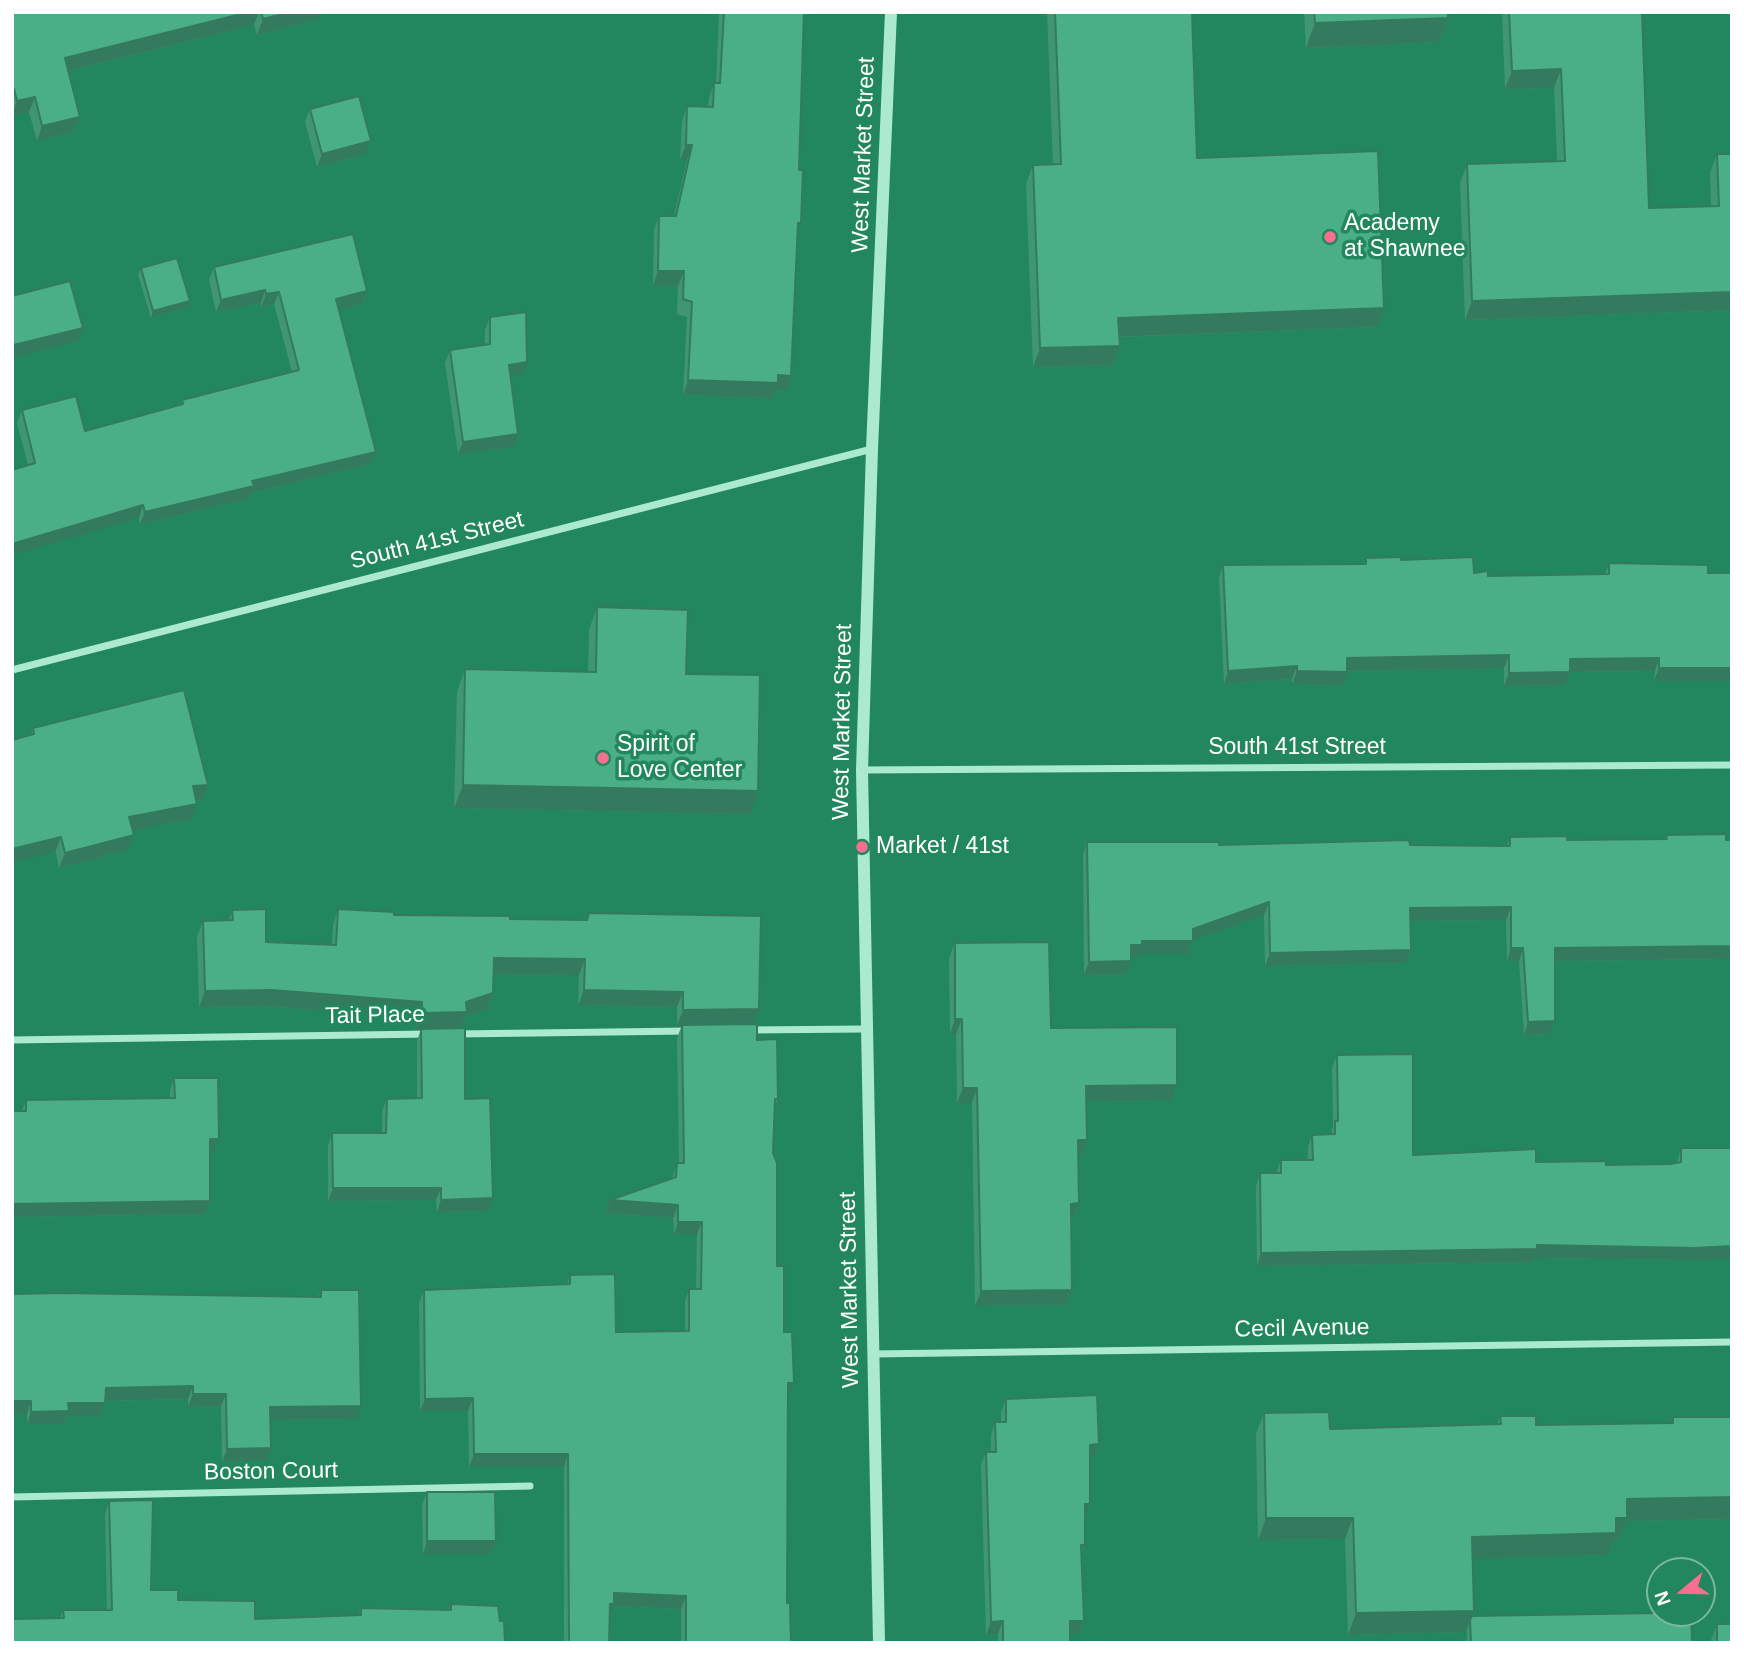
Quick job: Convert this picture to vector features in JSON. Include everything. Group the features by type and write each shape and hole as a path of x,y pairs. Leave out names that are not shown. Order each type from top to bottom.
{"street":[{"name":"West Market Street","path":"878,1643 864,1029 862,770 872,449 891,12"},
{"name":"South 41st Street","path":"12,670 872,449"},
{"name":"South 41st Street","path":"862,770 1732,765"},
{"path":"741,1030 864,1029"},
{"name":"Tait Place","path":"12,1040 699,1031"},
{"name":"Cecil Avenue","path":"872,1354 1732,1342"},
{"name":"Boston Court","path":"12,1497 530,1486"}],"building":[{"path":"12,12 249,12 65,58 80,117 42,126 35,97 17,101 14,89 12,90"},
{"path":"261,12 291,12 263,19"},
{"path":"724,12 804,12 799,170 803,170 791,376 778,375 778,383 688,380 692,302 683,299 684,271 658,271 659,216 676,216 692,145 686,145 687,106 713,107 714,83 720,83"},
{"name":"Academy at Shawnee","path":"1055,12 1192,12 1197,158 1378,151 1384,308 1118,318 1120,346 1040,348 1033,165 1061,164"},
{"path":"1314,12 1448,12 1448,18 1315,23"},
{"name":"Academy at Shawnee","path":"1509,12 1642,12 1649,208 1719,206 1717,154 1732,154 1732,292 1472,301 1467,164 1565,161 1561,69 1512,71"},
{"path":"359,96 371,141 322,154 310,109"},
{"path":"353,234 367,291 336,299 376,452 252,481 254,486 145,512 143,505 12,544 12,470 35,463 22,410 76,396 85,431 183,404 182,400 299,370 279,292 266,294 265,290 221,300 214,267"},
{"path":"177,258 190,301 153,311 141,268"},
{"path":"70,281 83,328 14,345 12,296"},
{"path":"526,312 527,362 509,365 518,434 463,442 450,350 490,344 490,317"},
{"path":"1401,557 1401,560 1473,557 1474,573 1488,571 1488,576 1609,574 1609,563 1708,565 1708,573 1732,573 1732,668 1659,668 1659,658 1570,659 1570,672 1509,673 1509,655 1347,658 1347,672 1297,671 1297,666 1228,671 1223,565 1366,564 1366,558"},
{"name":"Spirit of Love Center","path":"597,607 688,610 686,674 760,675 758,791 463,785 465,669 596,672"},
{"path":"184,690 208,785 193,786 197,804 129,817 134,835 65,853 61,837 12,849 12,740 34,734 33,728"},
{"path":"1726,834 1726,840 1732,840 1732,946 1555,948 1555,1021 1528,1022 1523,948 1511,948 1511,907 1410,908 1411,950 1270,953 1269,902 1193,929 1193,941 1142,941 1142,945 1131,945 1131,961 1089,962 1087,842 1219,842 1219,845 1409,840 1410,845 1510,846 1510,837 1567,836 1567,840 1667,839 1666,835"},
{"path":"266,909 266,942 336,945 338,909 394,912 394,915 510,916 510,919 587,920 589,913 761,916 759,1009 683,1010 683,992 584,990 585,959 494,958 493,993 466,1002 467,1012 422,1013 422,1002 272,990 205,991 203,921 233,920 232,910"},
{"path":"1049,942 1051,1028 1177,1027 1177,1085 1086,1086 1087,1140 1078,1140 1079,1203 1071,1204 1072,1290 981,1291 977,1088 963,1088 962,1019 955,1019 955,943"},
{"path":"757,1024 757,1040 777,1039 778,1099 775,1099 773,1153 777,1163 777,1266 784,1266 784,1332 792,1332 794,1383 788,1383 787,1603 790,1603 791,1643 686,1643 686,1596 614,1593 614,1604 610,1604 609,1643 569,1643 568,1454 474,1454 473,1398 425,1399 424,1290 570,1284 570,1275 615,1274 616,1332 689,1331 689,1289 701,1289 702,1222 678,1222 678,1205 610,1200 676,1177 677,1163 684,1163 682,1025"},
{"path":"465,1028 465,1099 490,1098 493,1198 441,1200 441,1188 333,1188 332,1133 386,1133 387,1099 422,1098 421,1029"},
{"path":"1413,1054 1413,1155 1536,1149 1536,1162 1670,1164 1681,1162 1681,1148 1732,1148 1732,1246 1695,1248 1537,1245 1537,1249 1261,1253 1260,1173 1281,1173 1281,1160 1313,1160 1312,1135 1335,1134 1335,1121 1338,1121 1337,1055"},
{"path":"174,1078 218,1078 219,1139 210,1139 210,1201 12,1204 12,1111 26,1111 26,1100 175,1098"},
{"path":"321,1290 359,1290 361,1406 270,1407 271,1448 227,1449 226,1394 193,1394 193,1386 106,1388 105,1403 68,1403 69,1411 31,1412 31,1401 12,1401 12,1294 321,1297"},
{"path":"1097,1395 1099,1444 1090,1445 1090,1504 1085,1504 1085,1545 1081,1545 1084,1621 1070,1621 1070,1643 1003,1643 1003,1621 991,1622 986,1452 996,1452 995,1422 1006,1422 1006,1399"},
{"path":"1329,1412 1330,1429 1501,1424 1500,1416 1536,1416 1536,1425 1673,1423 1673,1417 1732,1417 1732,1497 1627,1499 1627,1518 1616,1518 1616,1533 1472,1537 1474,1611 1356,1613 1353,1518 1266,1518 1264,1413"},
{"path":"427,1492 495,1492 496,1541 427,1541"},
{"path":"153,1500 151,1590 178,1590 178,1600 255,1601 255,1619 361,1615 361,1608 451,1610 451,1604 498,1606 500,1621 504,1621 505,1643 12,1643 12,1619 64,1618 63,1610 112,1610 109,1501"},
{"path":"1646,1614 1646,1627 1691,1627 1692,1643 1471,1643 1472,1616"},
{"path":"1717,1624 1732,1624 1732,1643 1717,1643"}],"place":[{"name":"Academy at Shawnee","path":"1330,237"},
{"name":"Spirit of Love Center","path":"603,758"},
{"name":"Market / 41st","path":"862,847"}]}
